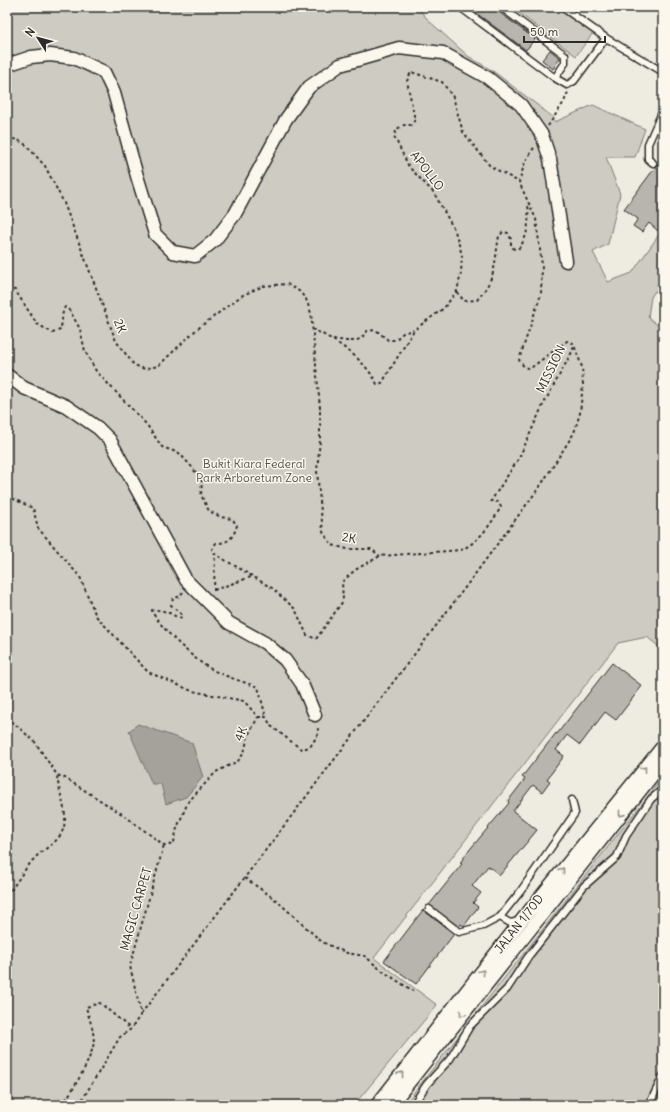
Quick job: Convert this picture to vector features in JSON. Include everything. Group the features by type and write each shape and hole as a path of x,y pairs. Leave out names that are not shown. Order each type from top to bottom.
{"street":[{"path":"7,64 31,57 50,55 74,58 104,72 114,93 136,176 155,234 173,252 196,256 215,240 235,214 286,119 308,87 340,65 399,48 443,53 488,78 520,105 542,135 550,159 566,261"},
{"path":"7,375 24,388 66,406 98,428 110,440 186,580 229,623 265,643 284,660 302,684 315,715"},
{"name":"JALAN 1/70D","path":"391,1105 527,923 663,746"},
{"name":"JALAN 1/70D","path":"377,1105 527,923 663,762"}],"lane":[{"path":"460,7 563,84 570,84 574,82 606,38"},
{"path":"501,7 565,55 566,63 555,78"},
{"path":"562,7 606,38 663,72"},
{"path":"653,163 648,159 648,144 663,110"},
{"path":"413,1105 427,1084 450,1059 470,1026 507,989 528,957 584,886 617,857 626,836 634,824 651,799 663,789"},
{"path":"429,909 459,932 483,926 500,917 524,886 575,813 572,800"},
{"path":"500,917 510,923 527,923"},
{"path":"649,1105 663,1076"}],"path":[{"name":"APOLLO","path":"312,329 333,339 366,368 377,384 382,383 414,330 444,308 457,291 461,273 462,255 455,231 434,193 409,167 394,136 397,129 404,125 411,125 415,120 407,81 410,72 442,82 453,97 463,132 490,166 519,182"},
{"path":"519,182 525,162 564,102 570,84"},
{"name":"2K","path":"7,138 18,140 26,145 45,166 64,203 116,342 134,366 145,369 158,366 196,330 241,296 263,286 287,284 299,291 306,299 311,313 320,408 320,440 317,471 323,532 332,544 347,550 371,549 380,556"},
{"name":"MISSION","path":"380,556 462,550 471,546 490,526 501,507 498,502 491,501 519,458 542,407 573,350 573,343 567,341 532,367 525,368 519,360 541,294 542,265 536,219 519,182"},
{"path":"457,291 464,301 477,300 485,291 492,278 497,262 499,236 503,232 508,233 512,239 511,246 514,249 519,248 524,243 527,230 528,202"},
{"path":"7,289 15,290 37,324 53,333 60,330 64,322 63,310 65,307 70,311 80,329 85,351 96,371 147,425 162,447 179,453 191,466 202,481 201,495 208,511 222,517 232,519 237,525 235,534 229,540 223,544 216,543 212,549 215,554 272,588 295,609 307,635 316,638 343,601 342,582 355,570 380,556"},
{"path":"333,339 351,342 362,338 367,330 376,330 388,340 395,340 403,333 414,330"},
{"path":"79,1105 120,1037 130,1029 464,589 541,485 574,433 580,413 583,384 582,367 573,343"},
{"name":"4K","path":"7,496 33,508 38,528 80,577 96,616 148,672 192,690 244,702 258,717 248,736 244,753 238,761 216,772 188,802 177,828 174,842 170,845 164,845"},
{"path":"208,603 214,590 215,554"},
{"path":"214,590 251,576"},
{"path":"186,580 186,590 180,596 173,599 171,605 182,617 179,618 167,612 155,609 152,610 160,624 199,661 224,674 258,687 266,717 271,726 301,748 310,746 318,733 315,715"},
{"path":"7,717 35,742 57,775 57,785 65,819 62,834 56,842 34,859 7,895"},
{"path":"258,717 266,717"},
{"path":"57,775 65,778 122,814 164,845"},
{"name":"MAGIC CARPET","path":"141,1014 130,966 164,845"},
{"path":"245,878 276,900 322,942 347,954 365,956 381,970 413,991"},
{"path":"62,1105 75,1087 93,1047 92,1032 86,1007 100,1003 130,1029"}],"green space":[{"name":"Bukit Kiara Federal Park Arboretum Zone","path":"7,7 417,7 429,21 468,56 493,71 554,118 555,122 593,105 645,129 635,157 606,157 620,194 608,244 593,252 608,282 632,273 663,229 663,297 655,291 651,297 648,317 663,330 663,650 647,637 618,643 374,958 437,1005 354,1105 7,1105"},
{"path":"511,7 554,7 593,33 576,56"},
{"path":"663,777 663,1105 404,1105"}],"shaded area":[{"path":"138,724 192,743 203,777 186,797 166,804 161,784 152,784 129,731"}],"building":[{"path":"468,7 492,7 535,39 526,50"},
{"path":"550,50 560,58 553,69 542,60"},
{"path":"663,157 663,224 658,231 649,223 642,232 633,226 638,219 624,209"},
{"path":"612,663 642,686 616,720 605,712 580,745 567,735 556,750 564,756 547,779 550,781 542,792 533,785 513,811 537,830 500,875 488,866 472,886 481,893 473,903 478,907 464,926 461,924 459,927 429,905 462,864 460,863 466,854 509,803 508,801 525,779 522,777"},
{"path":"423,910 454,934 416,984 384,961"}]}
